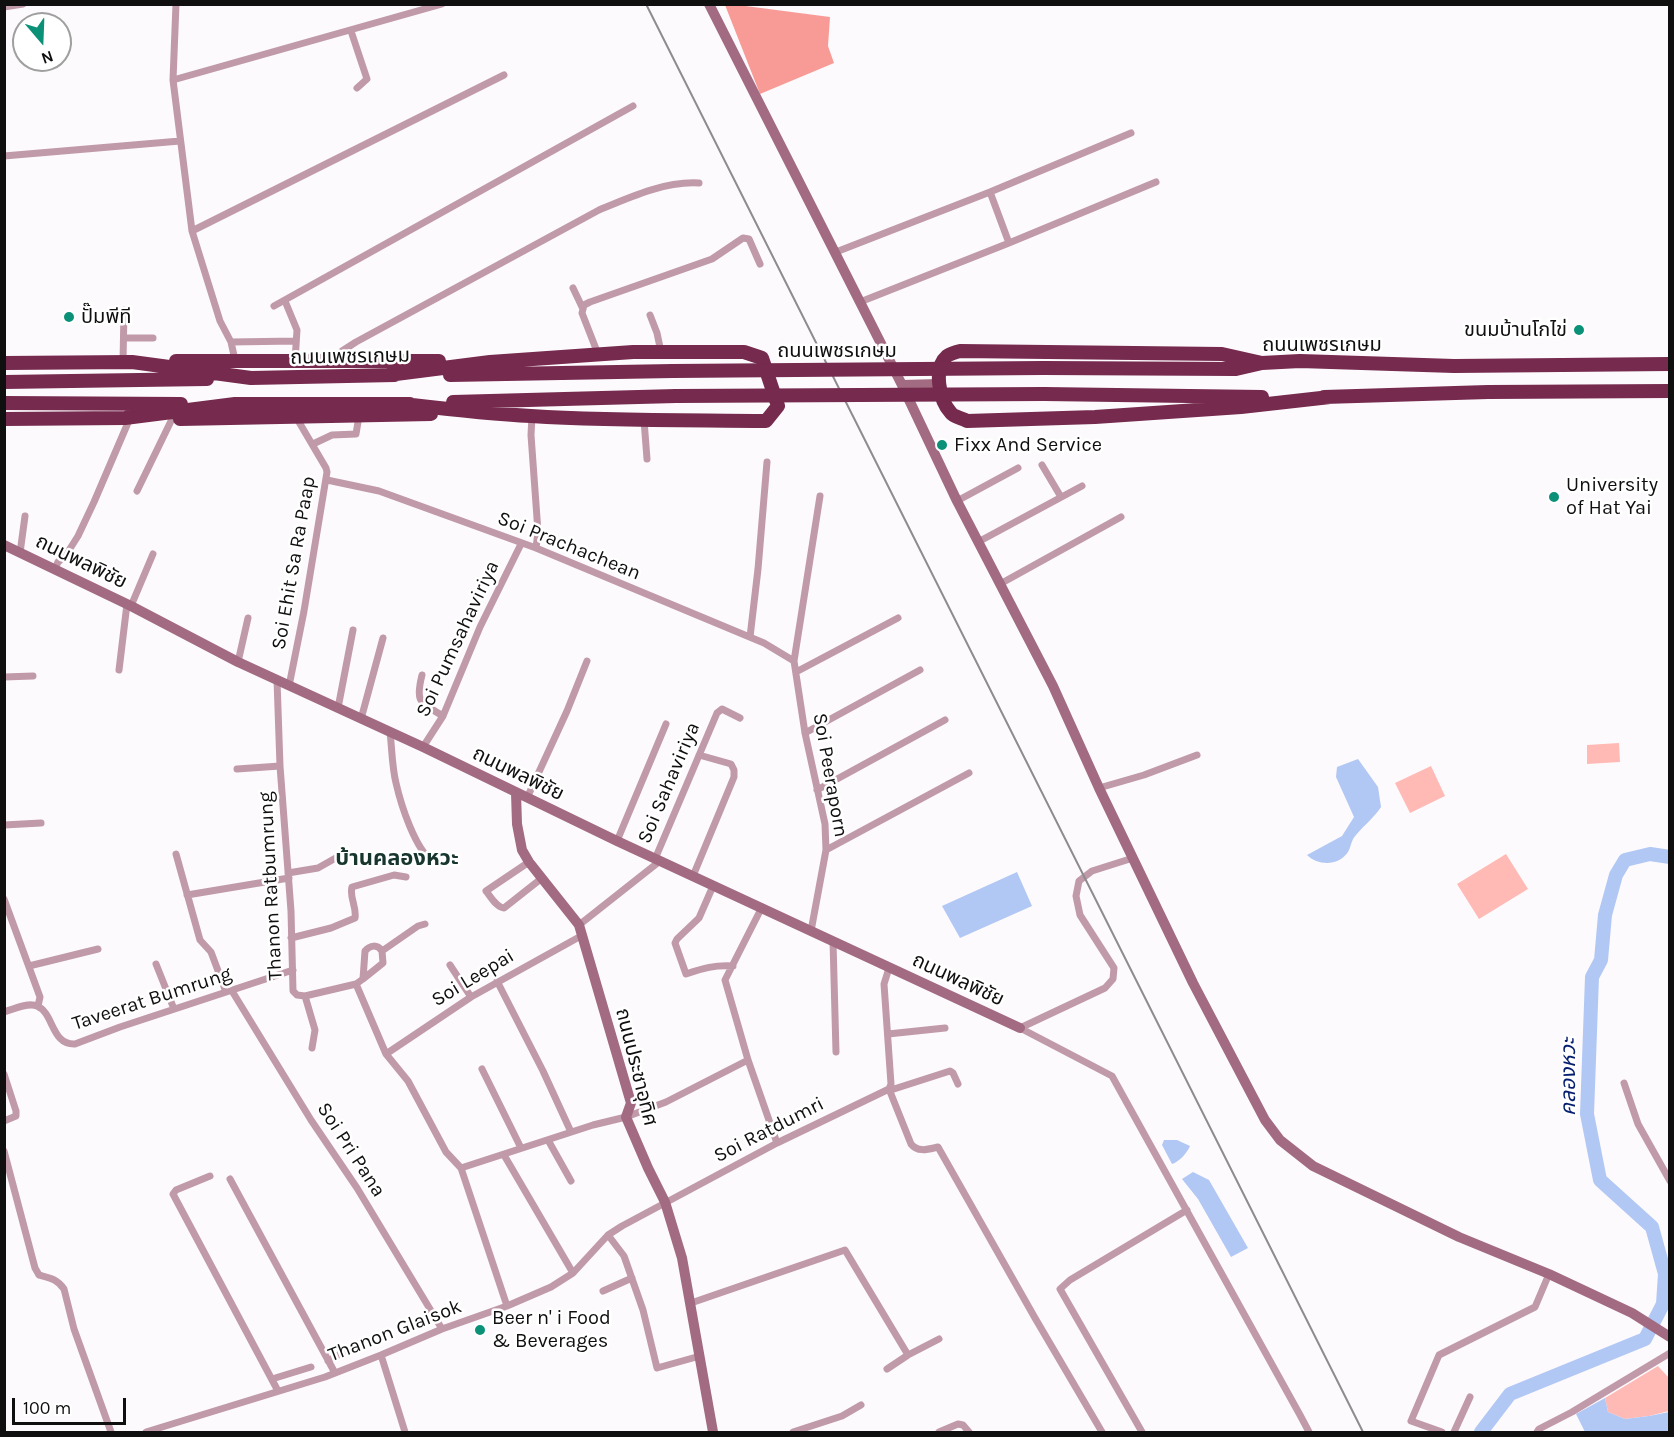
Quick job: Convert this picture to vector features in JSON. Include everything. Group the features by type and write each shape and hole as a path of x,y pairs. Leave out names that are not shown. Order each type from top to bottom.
{"highway":[{"path":"1262,363 1222,354 960,351 948,356 939,366 939,384 946,406 952,415 967,421 1095,417 1330,397"},
{"path":"387,375 490,362 598,354 744,352 762,358 778,406 766,421 532,416 403,404"},
{"path":"128,362 339,360 490,362"},
{"name":"ถนนเพชรเกษม","path":"4,363 128,362 251,378 673,371 1236,369 1262,363 1300,361 1454,366 1670,364"},
{"path":"4,382 251,378"},
{"path":"4,403 403,404 676,396 1044,394 1330,397 1488,392 1670,391"},
{"path":"128,418 234,404"},
{"path":"4,419 172,419 484,413"}],"street":[{"path":"4,7 23,4"},
{"path":"176,4 173,80 192,231 220,321 231,342 235,360"},
{"path":"173,80 442,4"},
{"path":"709,4 836,252 957,501 1053,686 1099,788 1193,983 1265,1120 1280,1140 1313,1166 1464,1239 1549,1274 1632,1313 1668,1336"},
{"path":"351,31 367,79 357,88"},
{"path":"192,231 504,75"},
{"path":"274,306 633,106"},
{"path":"836,252 1131,134"},
{"path":"4,156 180,141"},
{"path":"339,360 342,351 356,342 599,210 667,186 684,182 699,183"},
{"path":"860,302 1156,182"},
{"path":"990,192 1009,243"},
{"path":"583,309 590,302 712,259 743,238 749,239 760,264"},
{"path":"573,288 583,309 584,319 598,354"},
{"path":"285,301 297,330 296,361"},
{"path":"124,310 124,338 128,362"},
{"path":"650,315 661,352"},
{"path":"124,338 153,338"},
{"path":"231,342 296,341"},
{"path":"902,385 939,384"},
{"path":"313,444 332,435 356,434 359,416"},
{"path":"532,416 531,435 538,532 536,548"},
{"name":"Soi Ehit Sa Ra Paap","path":"289,686 327,480 326,468 296,417"},
{"path":"55,569 78,536 128,418"},
{"path":"137,491 172,419"},
{"path":"644,420 647,459"},
{"path":"750,637 767,462"},
{"path":"1042,465 1061,497"},
{"path":"957,501 1018,468"},
{"name":"Soi Prachachean","path":"327,480 379,491 536,548 764,643 794,661"},
{"path":"978,542 1082,486"},
{"name":"Soi Peeraporn","path":"811,931 826,850 825,824 805,733 794,661 820,496"},
{"path":"20,553 25,516"},
{"path":"1000,584 1121,517"},
{"name":"Soi Pumsahaviriya","path":"423,747 443,716 480,627 521,544"},
{"name":"ถนนพลพิชัย","path":"4,545 129,605 238,662 423,747 616,841 1020,1028"},
{"path":"119,670 129,605 153,554"},
{"path":"238,662 248,618"},
{"path":"796,672 898,618"},
{"path":"338,708 353,630"},
{"path":"361,719 383,638"},
{"path":"521,795 567,711 587,661"},
{"path":"805,733 920,670"},
{"path":"422,675 419,698 422,703 443,716"},
{"path":"4,677 33,676"},
{"name":"Thanon Ratbumrung","path":"277,680 276,711 289,876 293,990 297,995 305,996 360,982"},
{"name":"Soi Sahaviriya","path":"657,860 719,709 722,708 740,718"},
{"path":"818,790 945,720"},
{"path":"616,841 666,724"},
{"path":"390,732 396,784 419,847 433,862"},
{"path":"693,876 734,777 731,764 699,755"},
{"path":"1099,788 1144,775 1197,755"},
{"path":"237,769 280,766"},
{"path":"826,850 948,789 969,773"},
{"name":"ถนนประชาอุทิศ","path":"521,795 517,824 522,850 580,930 631,1103 626,1117 665,1202 682,1258 713,1432"},
{"path":"4,825 41,823"},
{"name":"Soi Pri Pana","path":"176,854 200,940 211,952 229,992 310,1120 357,1188 442,1329"},
{"path":"188,895 289,876 318,868 341,855"},
{"path":"1020,1028 1106,988 1113,979 1114,968 1080,915 1076,896 1078,881 1092,871 1133,858"},
{"name":"Soi Leepai","path":"386,1054 471,997 580,930 657,860"},
{"path":"529,862 486,891 497,905 504,908 542,878"},
{"path":"291,938 331,928 355,918 352,887 394,875 406,877"},
{"path":"713,886 699,918 676,939 675,943 686,974 705,967 733,966"},
{"path":"4,898 40,997 38,1006 31,1005 4,1011"},
{"path":"762,907 725,980 748,1060 777,1143"},
{"path":"382,951 417,926 425,924"},
{"path":"833,941 836,1052"},
{"path":"360,982 383,963 382,951 379,947 373,946 365,951 360,982 386,1054 408,1081 446,1152 461,1168 507,1306"},
{"path":"29,966 98,949"},
{"path":"156,964 174,1009"},
{"path":"450,965 471,997"},
{"path":"889,968 884,984 891,1084 889,1089 914,1148 922,1150 938,1147 1102,1432"},
{"name":"Taveerat Bumrung","path":"38,1006 61,1040 67,1044 75,1044 120,1026 293,970"},
{"path":"497,981 572,1132"},
{"path":"305,996 315,1030 312,1048"},
{"path":"888,1034 945,1028"},
{"path":"1020,1028 1112,1076 1309,1432"},
{"path":"461,1168 626,1117 666,1102 748,1060"},
{"path":"482,1069 521,1149"},
{"name":"Soi Ratdumri","path":"665,1202 777,1143 889,1089 950,1071 958,1084"},
{"path":"4,1074 16,1116 4,1121"},
{"path":"1624,1083 1638,1124 1670,1181"},
{"path":"549,1140 570,1181"},
{"path":"4,1151 35,1268 39,1275 54,1279 64,1289 74,1329 111,1432"},
{"path":"504,1155 573,1273"},
{"path":"210,1176 176,1190 173,1194 278,1391"},
{"path":"231,1179 335,1373"},
{"name":"Thanon Glaisok","path":"146,1432 335,1373 551,1287 573,1273 608,1235 665,1202"},
{"path":"1142,1432 1060,1289 1070,1280 1187,1210"},
{"path":"608,1235 624,1256 643,1310 657,1368 700,1356"},
{"path":"691,1303 845,1250 908,1354"},
{"path":"1442,1432 1411,1421 1439,1355 1535,1307 1549,1274"},
{"path":"603,1292 632,1278"},
{"path":"886,1369 908,1354 939,1339"},
{"path":"328,1361 357,1344"},
{"path":"1537,1432 1670,1353"},
{"path":"381,1355 405,1432"},
{"path":"272,1379 311,1367"},
{"path":"1454,1432 1470,1397"},
{"path":"793,1432 842,1416 861,1405"},
{"path":"939,1432 958,1424 963,1425 969,1432"}],"shaded area":[{"path":"725,5 830,17 828,46 834,63 760,94"},
{"path":"1619,743 1620,762 1587,764 1587,745"},
{"path":"1431,766 1445,796 1410,813 1395,783"},
{"path":"1506,854 1528,889 1479,919 1457,884"},
{"path":"1658,1366 1669,1378 1669,1411 1625,1419 1608,1412 1605,1398"}],"water":[{"path":"1358,759 1378,787 1381,807 1354,837 1344,857 1328,863 1312,859 1307,855 1342,836 1354,817 1336,777 1337,767"},
{"path":"1017,872 1032,906 960,938 942,906"},
{"path":"1164,1140 1177,1140 1190,1146 1182,1157 1172,1164 1162,1145"},
{"path":"1193,1172 1209,1180 1248,1248 1231,1257 1198,1199 1182,1179"},
{"path":"1605,1398 1608,1412 1625,1419 1669,1412 1669,1432 1585,1432 1576,1414"}],"waterway":[{"name":"คลองหวะ","path":"1481,1432 1510,1394 1645,1339 1663,1304 1665,1274 1652,1227 1600,1180 1587,1114 1592,977 1601,960 1605,915 1616,875 1625,860 1650,854 1670,857"}],"railway":[{"path":"646,4 1363,1432"}],"place":[{"name":"ปั๊มพีที","path":"69,317"},
{"name":"ขนมบ้านโกไข่","path":"1579,330"},
{"name":"Fixx And Service","path":"942,445"},
{"name":"University of Hat Yai","path":"1554,497"},
{"name":"Beer n' i Food & Beverages","path":"480,1330"}],"district":[{"name":"บ้านคลองหวะ","path":"397,859"}]}
